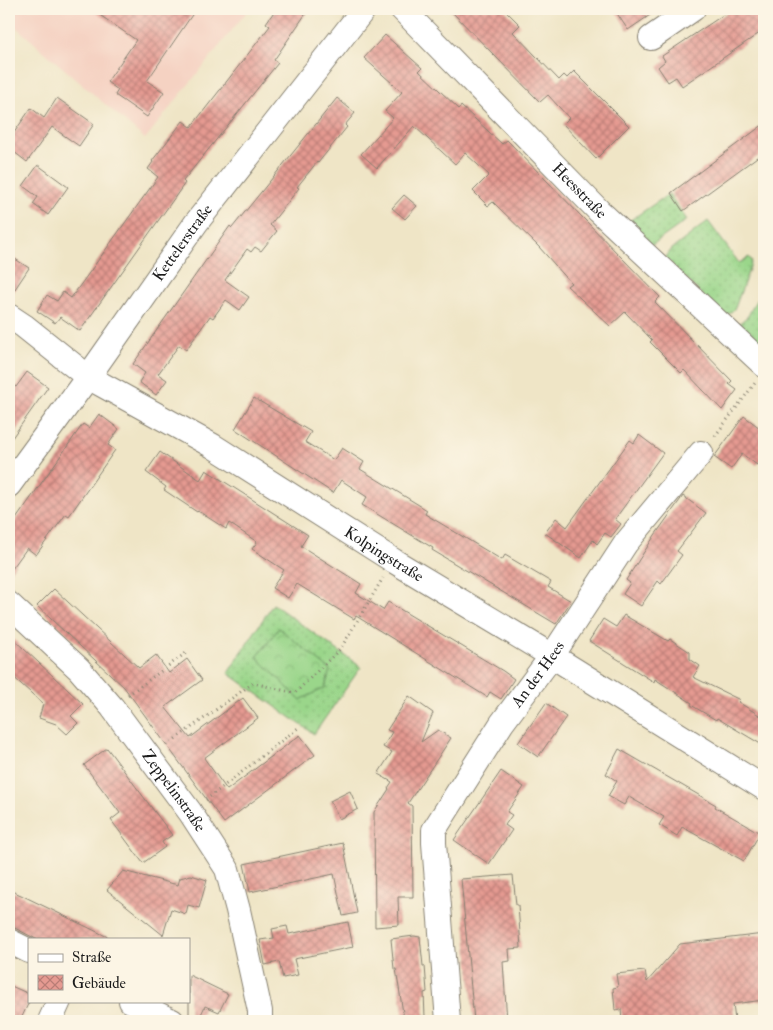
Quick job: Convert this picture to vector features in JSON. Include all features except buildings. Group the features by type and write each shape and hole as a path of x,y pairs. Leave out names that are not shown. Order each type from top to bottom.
{"street":[{"name":"Kettelerstraße","path":"9,485 88,377 196,223 364,9"},
{"name":"Heesstraße","path":"402,9 599,211 761,372"},
{"path":"651,38 693,9"},
{"name":"Kolpingstraße","path":"9,316 88,377 213,446 764,788"},
{"name":"An der Hees","path":"448,1021 434,830 502,723 552,656 626,543 701,453"},
{"name":"Zeppelinstraße","path":"9,604 79,670 112,707 190,812 227,869 260,1011 260,1021"},
{"path":"9,941 28,950"},
{"path":"50,1021 59,1002"},
{"path":"133,1002 172,1021"}],"path":[{"path":"701,453 761,372"},
{"path":"149,758 253,683 295,693 341,648 394,560"},
{"path":"112,707 186,653"},
{"path":"190,812 298,728"}],"shaded area":[{"path":"9,9 249,9 145,139 9,21"}],"green space":[{"path":"669,194 687,220 652,245 629,221"},
{"path":"708,221 739,263 749,257 752,261 735,308 725,318 665,258 672,249"},
{"path":"764,294 764,354 735,327 748,316 755,302"},
{"path":"273,604 361,667 314,734 228,673"},
{"path":"279,628 330,670 325,688 300,700 257,657"}]}
